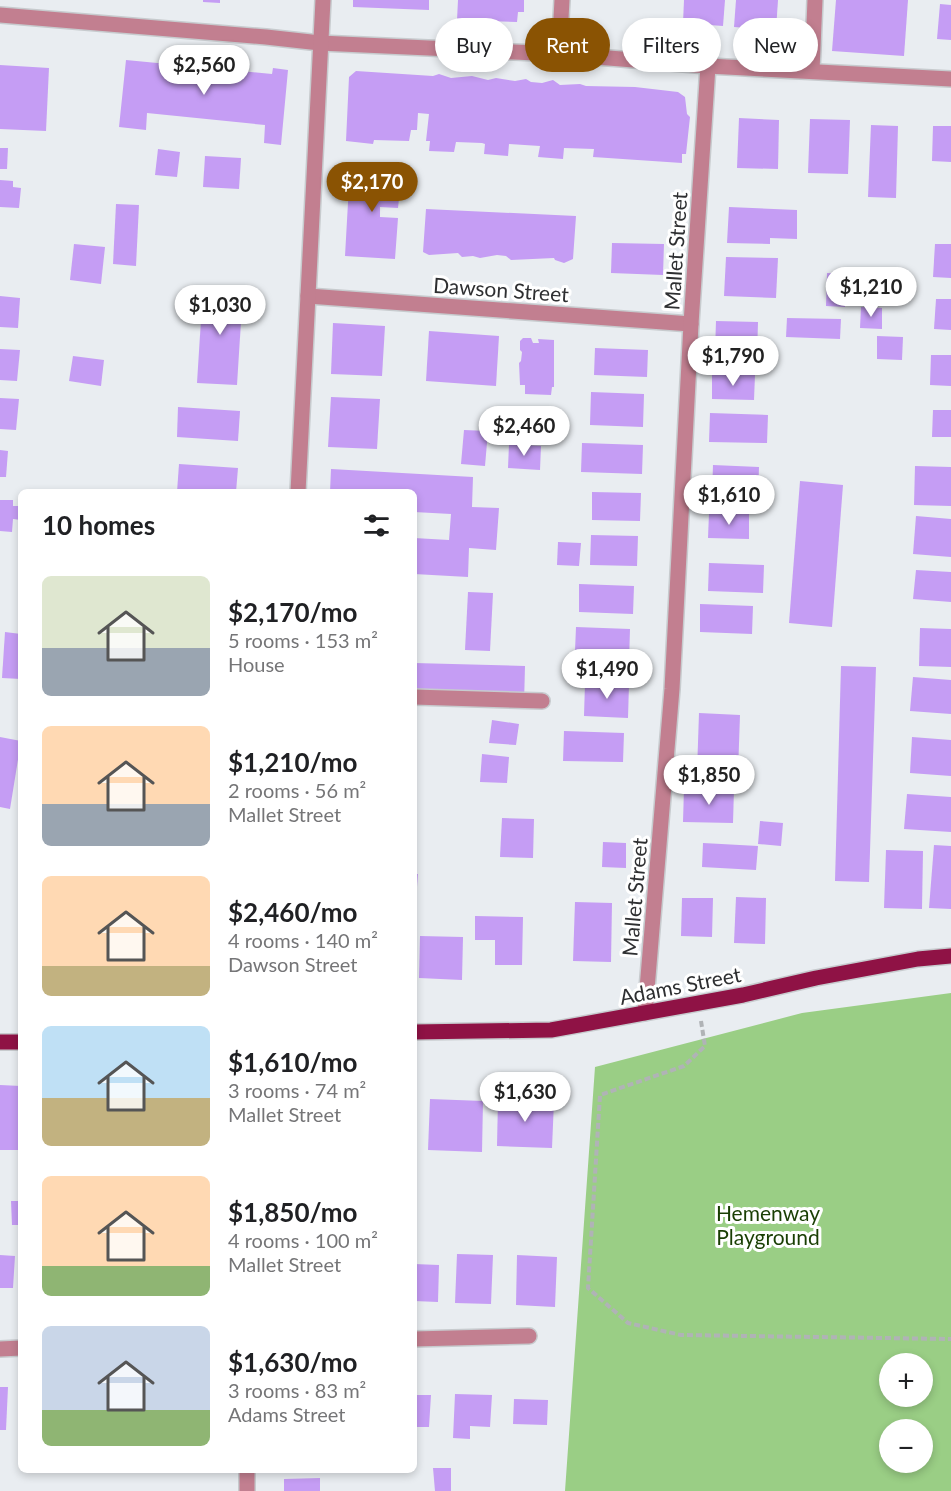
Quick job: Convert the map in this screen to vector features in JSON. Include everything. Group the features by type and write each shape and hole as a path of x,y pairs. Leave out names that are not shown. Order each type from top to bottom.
{"main road":[{"name":"Adams Street","path":"417,1032 550,1030 699,1004 896,963 951,956"},
{"path":"0,1042 18,1042"}],"street":[{"path":"298,489 323,0"},
{"path":"561,18 562,0"},
{"path":"814,18 815,0"},
{"path":"0,15 320,43 525,52"},
{"path":"818,71 951,79"},
{"name":"Mallet Street","path":"645,1013 672,689 691,324 708,72"},
{"name":"Dawson Street","path":"308,296 691,324"},
{"path":"417,697 542,701"},
{"path":"417,1339 529,1336"},
{"path":"0,1349 18,1348"},
{"path":"247,1473 247,1491"}],"path":[{"path":"699,1004 705,1046 684,1066 600,1095 588,1288 628,1323 681,1335 951,1339"}],"green space":[{"name":"Hemenway Playground","path":"951,993 951,1491 565,1491 595,1067 802,1013"}],"building":[{"path":"203,0 220,0 220,3 203,2"},
{"path":"353,0 429,0 429,10 353,7"},
{"path":"458,0 524,0 524,12 518,12 517,22 513,22 513,18 457,18"},
{"path":"684,0 725,0 723,26 721,26 721,18 683,18"},
{"path":"736,0 778,0 777,18 735,18"},
{"path":"836,0 908,0 904,56 832,51"},
{"path":"940,4 951,5 951,40 937,39"},
{"path":"126,60 272,74 273,68 288,70 281,145 264,143 265,125 147,113 146,130 119,127"},
{"path":"0,65 49,68 46,131 0,129"},
{"path":"356,71 433,76 439,74 451,78 472,76 488,80 526,79 542,83 553,80 560,85 635,87 678,92 685,97 687,114 690,117 686,154 682,154 682,163 593,157 594,149 564,148 563,159 538,157 540,146 509,144 508,156 484,154 485,144 482,143 456,142 454,152 429,151 430,141 426,141 429,114 418,113 417,130 411,130 409,141 374,140 373,144 346,141 349,77"},
{"path":"739,118 779,120 778,169 737,168"},
{"path":"810,119 850,120 848,174 808,173"},
{"path":"871,125 898,126 896,198 868,197"},
{"path":"933,126 951,126 951,162 932,161"},
{"path":"0,148 8,148 7,169 0,169"},
{"path":"158,149 180,152 177,177 155,175"},
{"path":"205,156 241,158 239,189 203,187"},
{"path":"350,167 402,170 398,208 380,207 380,217 398,218 395,259 345,256"},
{"path":"0,180 13,181 13,187 21,188 19,208 0,207"},
{"path":"116,204 139,205 136,266 113,264"},
{"path":"729,207 797,210 797,239 770,238 770,244 727,243"},
{"path":"426,209 576,216 573,259 564,263 554,258 511,260 506,256 497,255 480,258 462,257 458,253 429,255 423,252"},
{"path":"612,243 664,244 663,275 611,273"},
{"path":"74,244 105,247 101,284 70,280"},
{"path":"935,244 951,244 951,278 933,277"},
{"path":"726,257 778,258 776,298 724,296"},
{"path":"827,273 846,274 845,307 826,306"},
{"path":"886,275 907,276 906,300 865,299 865,288 885,289"},
{"path":"203,288 243,290 237,385 197,383"},
{"path":"0,296 20,298 18,328 0,327"},
{"path":"936,299 951,299 951,330 934,329"},
{"path":"861,307 882,308 882,329 860,328"},
{"path":"787,318 841,319 840,339 786,337"},
{"path":"716,321 758,322 757,354 715,352"},
{"path":"333,323 385,326 382,376 331,374"},
{"path":"429,331 499,336 496,386 426,381"},
{"path":"877,336 903,337 902,360 877,359"},
{"path":"523,338 531,338 533,343 539,343 538,339 554,340 554,387 552,387 551,395 525,394 525,385 520,385 519,363 522,352 520,341"},
{"path":"595,348 648,350 647,377 594,375"},
{"path":"0,349 20,350 17,381 0,380"},
{"path":"931,355 951,355 951,386 930,385"},
{"path":"73,356 104,360 101,386 69,381"},
{"path":"712,373 755,375 754,400 712,399"},
{"path":"591,392 644,394 643,427 590,425"},
{"path":"331,397 380,399 377,449 328,447"},
{"path":"0,398 19,399 16,430 0,429"},
{"path":"178,407 240,411 238,441 177,437"},
{"path":"933,410 951,410 951,437 932,437"},
{"path":"710,413 768,415 767,443 709,442"},
{"path":"464,430 488,431 485,466 461,464"},
{"path":"582,443 643,445 642,474 581,472"},
{"path":"509,444 541,446 540,470 508,468"},
{"path":"0,450 8,451 6,477 0,477"},
{"path":"179,464 238,468 236,489 177,489"},
{"path":"713,465 759,467 758,497 712,496"},
{"path":"915,466 951,467 951,506 914,505"},
{"path":"331,469 473,477 472,507 499,508 496,550 469,548 468,577 417,574 417,538 449,540 451,514 417,512 417,489 330,489"},
{"path":"800,481 843,485 832,627 789,623"},
{"path":"592,492 641,493 640,521 592,520"},
{"path":"0,500 13,500 13,506 18,506 18,520 13,519 12,532 0,531"},
{"path":"709,513 749,514 749,539 708,538"},
{"path":"916,516 951,519 951,557 913,554"},
{"path":"591,535 638,536 637,566 590,565"},
{"path":"558,542 581,543 579,566 557,565"},
{"path":"709,563 764,565 763,593 708,591"},
{"path":"916,570 951,572 951,602 913,599"},
{"path":"579,584 634,586 633,614 579,612"},
{"path":"468,592 493,593 490,651 465,650"},
{"path":"700,604 753,606 752,634 700,632"},
{"path":"576,627 630,629 629,662 591,661 591,652 575,651"},
{"path":"920,628 951,629 951,667 919,666"},
{"path":"5,632 18,634 18,679 2,678"},
{"path":"417,663 525,666 524,704 417,700"},
{"path":"841,666 876,667 869,882 835,881"},
{"path":"913,677 951,680 951,714 910,711"},
{"path":"585,683 629,684 628,718 584,716"},
{"path":"699,713 740,715 738,773 697,772"},
{"path":"492,720 519,724 516,745 489,743"},
{"path":"564,731 624,733 623,762 563,761"},
{"path":"0,737 18,740 18,760 10,809 0,807"},
{"path":"912,737 951,740 951,776 910,773"},
{"path":"482,754 509,757 507,783 480,782"},
{"path":"684,788 734,789 733,823 683,822"},
{"path":"907,794 951,797 951,832 904,829"},
{"path":"502,818 534,819 533,858 500,857"},
{"path":"760,821 783,823 781,846 758,844"},
{"path":"603,842 626,843 626,868 602,867"},
{"path":"703,843 758,846 756,870 702,867"},
{"path":"934,845 951,846 951,909 929,908"},
{"path":"886,850 923,851 922,909 884,908"},
{"path":"736,897 766,898 765,944 734,943"},
{"path":"682,898 713,898 712,937 681,936"},
{"path":"575,902 612,903 611,962 573,961"},
{"path":"475,916 523,917 522,965 495,965 495,940 475,940"},
{"path":"420,936 463,937 462,980 419,978"},
{"path":"0,1085 18,1086 18,1150 0,1150"},
{"path":"430,1099 483,1101 482,1152 428,1150"},
{"path":"498,1099 554,1101 552,1148 497,1146"},
{"path":"11,1201 18,1201 18,1225 12,1225"},
{"path":"457,1254 493,1255 491,1304 455,1303"},
{"path":"0,1255 15,1256 13,1288 0,1288"},
{"path":"517,1255 557,1257 555,1307 516,1305"},
{"path":"417,1264 439,1265 438,1302 417,1301"},
{"path":"0,1387 8,1387 6,1430 0,1430"},
{"path":"455,1394 492,1395 490,1427 470,1426 470,1439 453,1438"},
{"path":"417,1395 431,1395 429,1427 417,1427"},
{"path":"514,1399 548,1400 547,1425 513,1424"},
{"path":"433,1468 451,1468 451,1491 435,1491"},
{"path":"320,1478 320,1491 284,1491 284,1479"}]}
